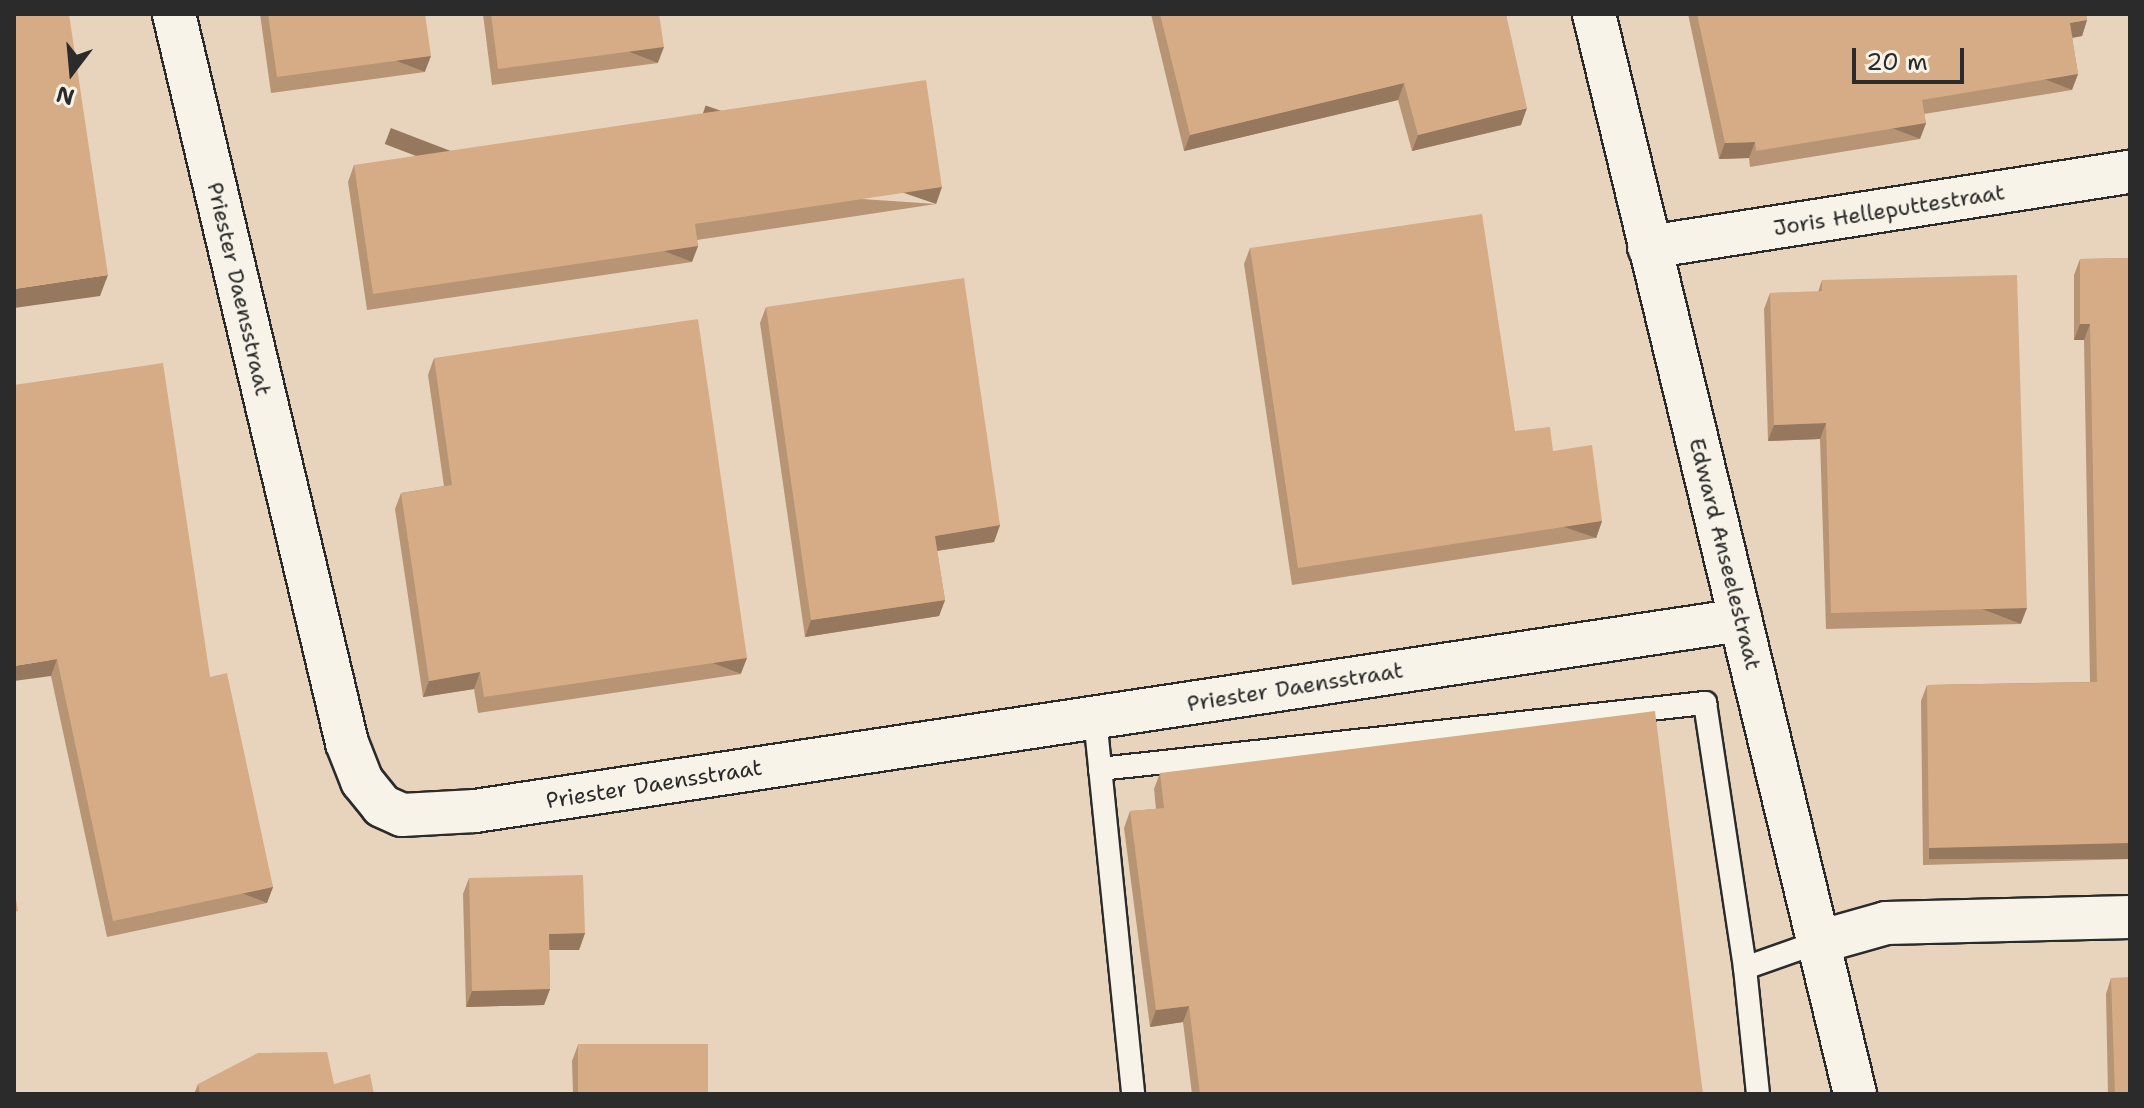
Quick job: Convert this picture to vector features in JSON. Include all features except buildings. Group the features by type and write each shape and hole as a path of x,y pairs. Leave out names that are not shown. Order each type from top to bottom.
{"street":[{"name":"Priester Daensstraat","path":"174,14 347,743 362,781 382,806 402,815 434,817 1741,620"},
{"name":"Edward Anseelestraat","path":"1594,14 1855,1094"},
{"name":"Joris Helleputtestraat","path":"1649,247 2130,172"},
{"path":"1819,942 1886,923 2130,917"}],"lane":[{"path":"1100,769 1705,703 1745,968 1758,1094"},
{"path":"1095,718 1133,1094"},
{"path":"1745,968 1819,942"}],"shaded area":[{"path":"14,14 2130,14 2130,1094 14,1094"}]}
